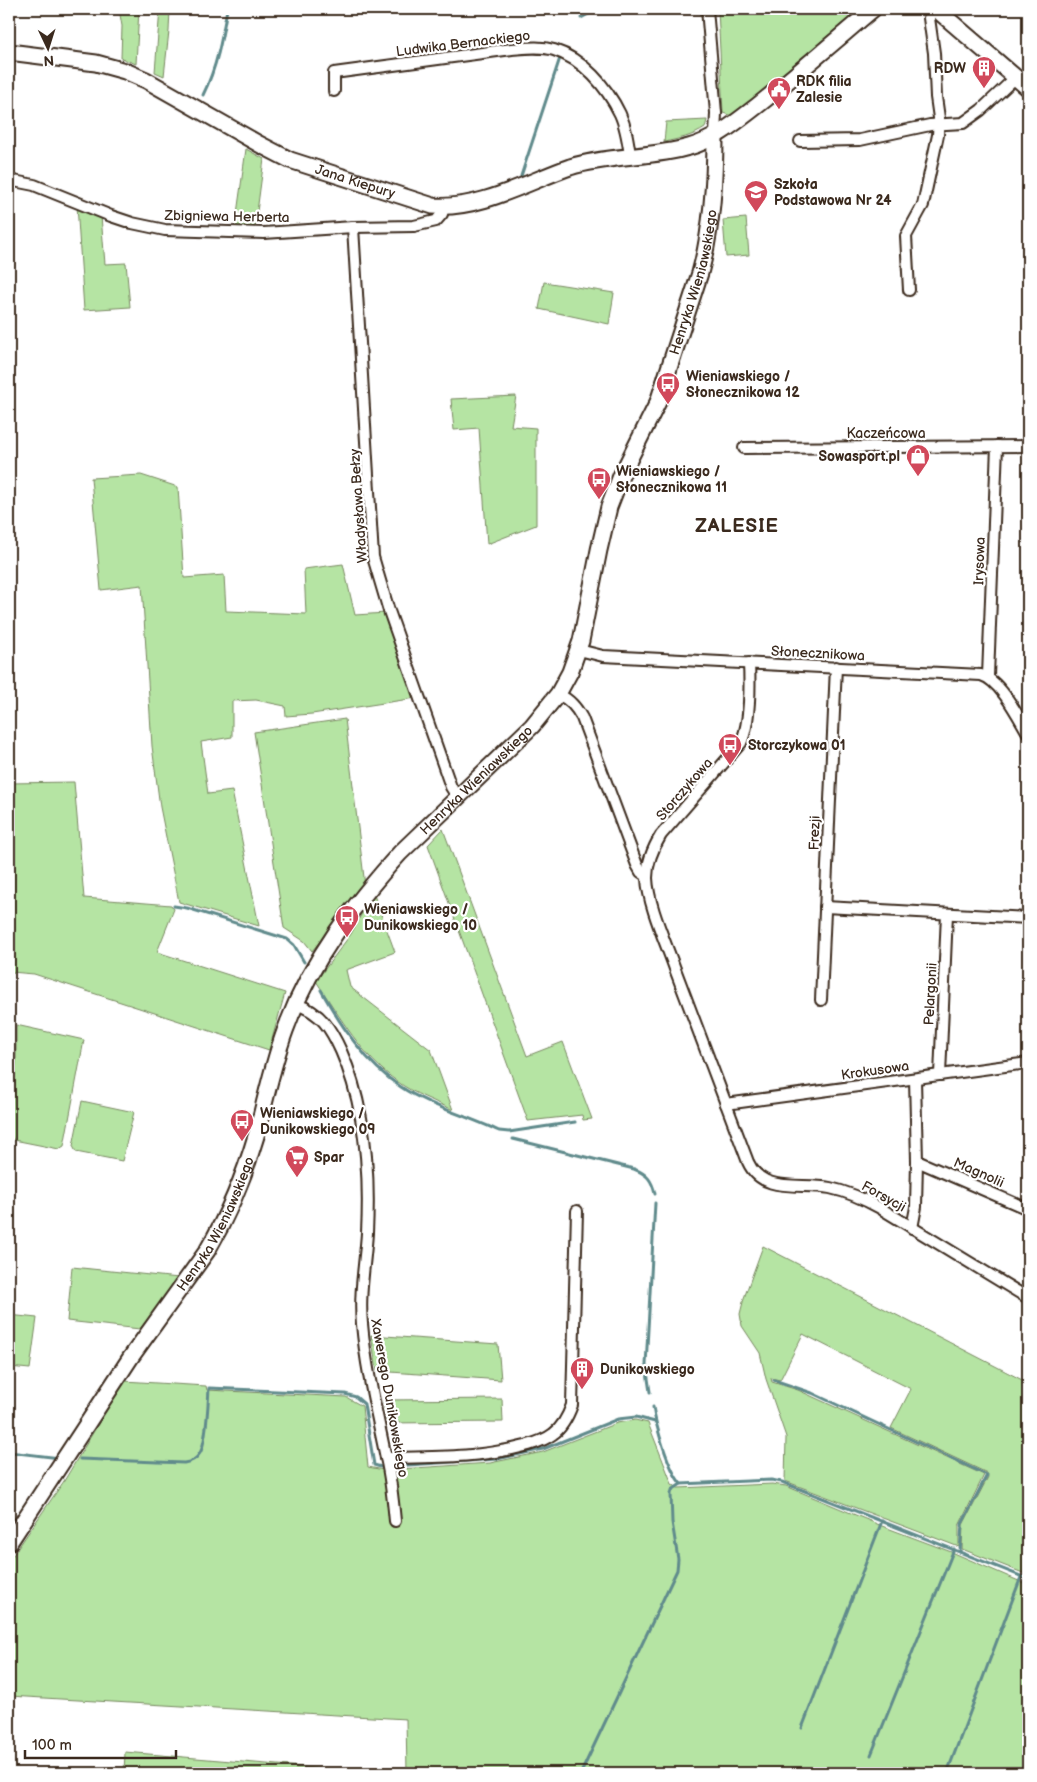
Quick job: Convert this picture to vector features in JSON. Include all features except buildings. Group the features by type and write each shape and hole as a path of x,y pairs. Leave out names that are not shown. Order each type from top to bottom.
{"street":[{"path":"707,9 716,113 715,136"},
{"path":"715,136 734,125 775,92 872,9"},
{"path":"909,290 906,236 923,205 926,195 939,125 934,53 929,18 934,9 1028,88"},
{"name":"Ludwika Bernackiego","path":"334,91 334,73 528,48 553,50 568,55 589,71 611,98 623,123 630,155"},
{"name":"Jana Kiepury","path":"9,52 96,63 125,70 290,160 433,206 478,201 587,162 689,147 715,136"},
{"path":"800,141 860,140 920,127 963,124 970,120 1016,77"},
{"name":"Henryka Wieniawskiego","path":"9,1543 131,1357 207,1251 216,1235 228,1212 248,1161 280,1047 296,1004 317,961 359,900 400,853 520,738 558,694 579,650 609,507 620,476 658,402 700,274 706,252 712,203 715,136"},
{"name":"Zbigniewa Herberta","path":"9,180 34,185 132,223 165,230 264,232 414,226 436,221 442,214 444,206"},
{"name":"Władysława Bełzy","path":"353,227 373,557 389,611 451,788 458,798"},
{"name":"Irysowa","path":"988,676 998,446"},
{"name":"Kaczeńcowa","path":"744,448 1028,446"},
{"name":"Słonecznikowa","path":"579,650 600,655 988,676"},
{"name":"Storczykowa","path":"726,1104 662,934 649,893 647,876 649,861 660,837 745,735 749,663"},
{"name":"Frezji","path":"820,1000 836,667"},
{"path":"988,676 998,687 1028,733"},
{"name":"Storczykowa","path":"558,694 576,707 582,718 637,865 641,872 647,876"},
{"path":"825,907 1028,918"},
{"name":"Pelargonii","path":"940,1075 947,914"},
{"name":"Xawerego Dunikowskiego","path":"296,1004 318,1015 334,1034 347,1063 356,1090 361,1114 366,1147 367,1220 360,1303 362,1325 396,1521"},
{"name":"Krokusowa","path":"726,1104 1028,1063"},
{"path":"912,1228 916,1207 918,1161 915,1078"},
{"name":"Forsycji","path":"726,1104 748,1162 757,1177 775,1184 828,1188 855,1195 880,1208 1028,1298"},
{"name":"Magnolii","path":"918,1161 1028,1209"},
{"path":"386,1458 477,1455 497,1452 543,1440 560,1427 568,1416 572,1405 577,1211"}],"green space":[{"path":"119,9 139,9 136,64 121,58 122,26"},
{"path":"160,9 170,9 164,76 155,72"},
{"path":"718,9 860,9 732,116 723,113"},
{"path":"707,120 705,128 700,131 686,137 664,142 666,122"},
{"path":"246,149 264,159 255,227 235,228"},
{"path":"77,205 101,216 105,264 126,263 130,307 84,310"},
{"path":"746,218 749,255 726,257 723,220"},
{"path":"544,282 614,293 609,324 539,309"},
{"path":"516,396 511,426 536,428 536,525 487,544 479,428 454,430 451,399"},
{"path":"141,475 178,487 184,578 224,575 226,611 306,614 304,569 343,564 355,615 386,613 416,698 312,714 286,716 285,706 256,700 232,701 232,737 201,742 208,794 232,791 259,926 179,902 160,807 152,746 142,585 101,590 91,478"},
{"path":"345,719 365,886 312,951 304,941 284,928 254,732"},
{"path":"74,782 84,898 171,905 174,909 157,952 285,993 269,1050 34,974 11,972 9,947 9,783"},
{"path":"443,829 527,1056 563,1042 592,1119 583,1120 582,1115 528,1121 428,845"},
{"path":"374,895 395,952 346,970 350,987 431,1050 453,1110 411,1090 398,1082 373,1061 352,1036 316,981 351,934"},
{"path":"16,1025 84,1040 64,1146 59,1149 14,1140 9,1132 16,1062"},
{"path":"82,1101 134,1112 122,1161 76,1152 73,1146"},
{"path":"763,1246 1028,1383 1028,1575 962,1549 963,1525 988,1477 987,1473 891,1428 911,1389 803,1334 780,1380 771,1378 772,1382 798,1390 984,1475 959,1526 959,1547 785,1481 786,1437 766,1379 760,1353 742,1326 740,1314"},
{"path":"72,1267 179,1278 140,1329 67,1321"},
{"path":"9,1315 37,1318 30,1369 9,1367"},
{"path":"371,1335 498,1344 501,1380 377,1371"},
{"path":"124,1381 206,1386 207,1390 346,1397 362,1406 368,1467 384,1470 490,1463 543,1452 617,1423 635,1420 648,1423 672,1484 678,1488 772,1484 786,1486 882,1526 954,1553 1028,1585 1028,1773 407,1773 406,1719 9,1696 9,1561 64,1481"},
{"path":"502,1399 503,1422 387,1423 383,1400"},
{"path":"125,1752 373,1773 124,1773"}],"waterway":[{"path":"203,95 221,42 227,9"},
{"path":"581,18 598,9"},
{"path":"521,176 560,58"},
{"path":"174,906 187,908 287,939 294,945 304,962"},
{"path":"321,990 337,1017 366,1056 388,1078 412,1094 499,1131 509,1132 575,1122"},
{"path":"513,1139 634,1169 648,1178 655,1194"},
{"path":"650,1392 646,1365 655,1203"},
{"path":"774,1380 812,1393 987,1475 962,1524 960,1552"},
{"path":"80,1459 184,1463 193,1460 200,1453 204,1440 209,1388 345,1394 356,1397 364,1404 374,1465 381,1467"},
{"path":"653,1407 667,1458 681,1484 771,1480 782,1482 1028,1579"},
{"path":"393,1466 497,1459 543,1449 618,1419 636,1417 655,1422"},
{"path":"9,1452 60,1458"},
{"path":"581,1773 677,1570 678,1559 672,1522 671,1494 672,1490 681,1484"},
{"path":"802,1728 882,1521"},
{"path":"871,1755 954,1549"},
{"path":"947,1773 1021,1577"}],"place":[{"name":"RDW","path":"984,89"},
{"name":"RDK filia Zalesie","path":"779,110"},
{"name":"Szkoła Podstawowa Nr 24","path":"756,213"},
{"name":"Wieniawskiego / Słonecznikowa 12","path":"668,405"},
{"name":"Sowasport.pl","path":"918,477"},
{"name":"Wieniawskiego / Słonecznikowa 11","path":"599,500"},
{"name":"Storczykowa 01","path":"730,766"},
{"name":"Wieniawskiego / Dunikowskiego 10","path":"347,938"},
{"name":"Wieniawskiego / Dunikowskiego 09","path":"242,1142"},
{"name":"Spar","path":"297,1178"},
{"name":"Dunikowskiego","path":"582,1390"}],"district":[{"name":"ZALESIE","path":"737,525"}]}
